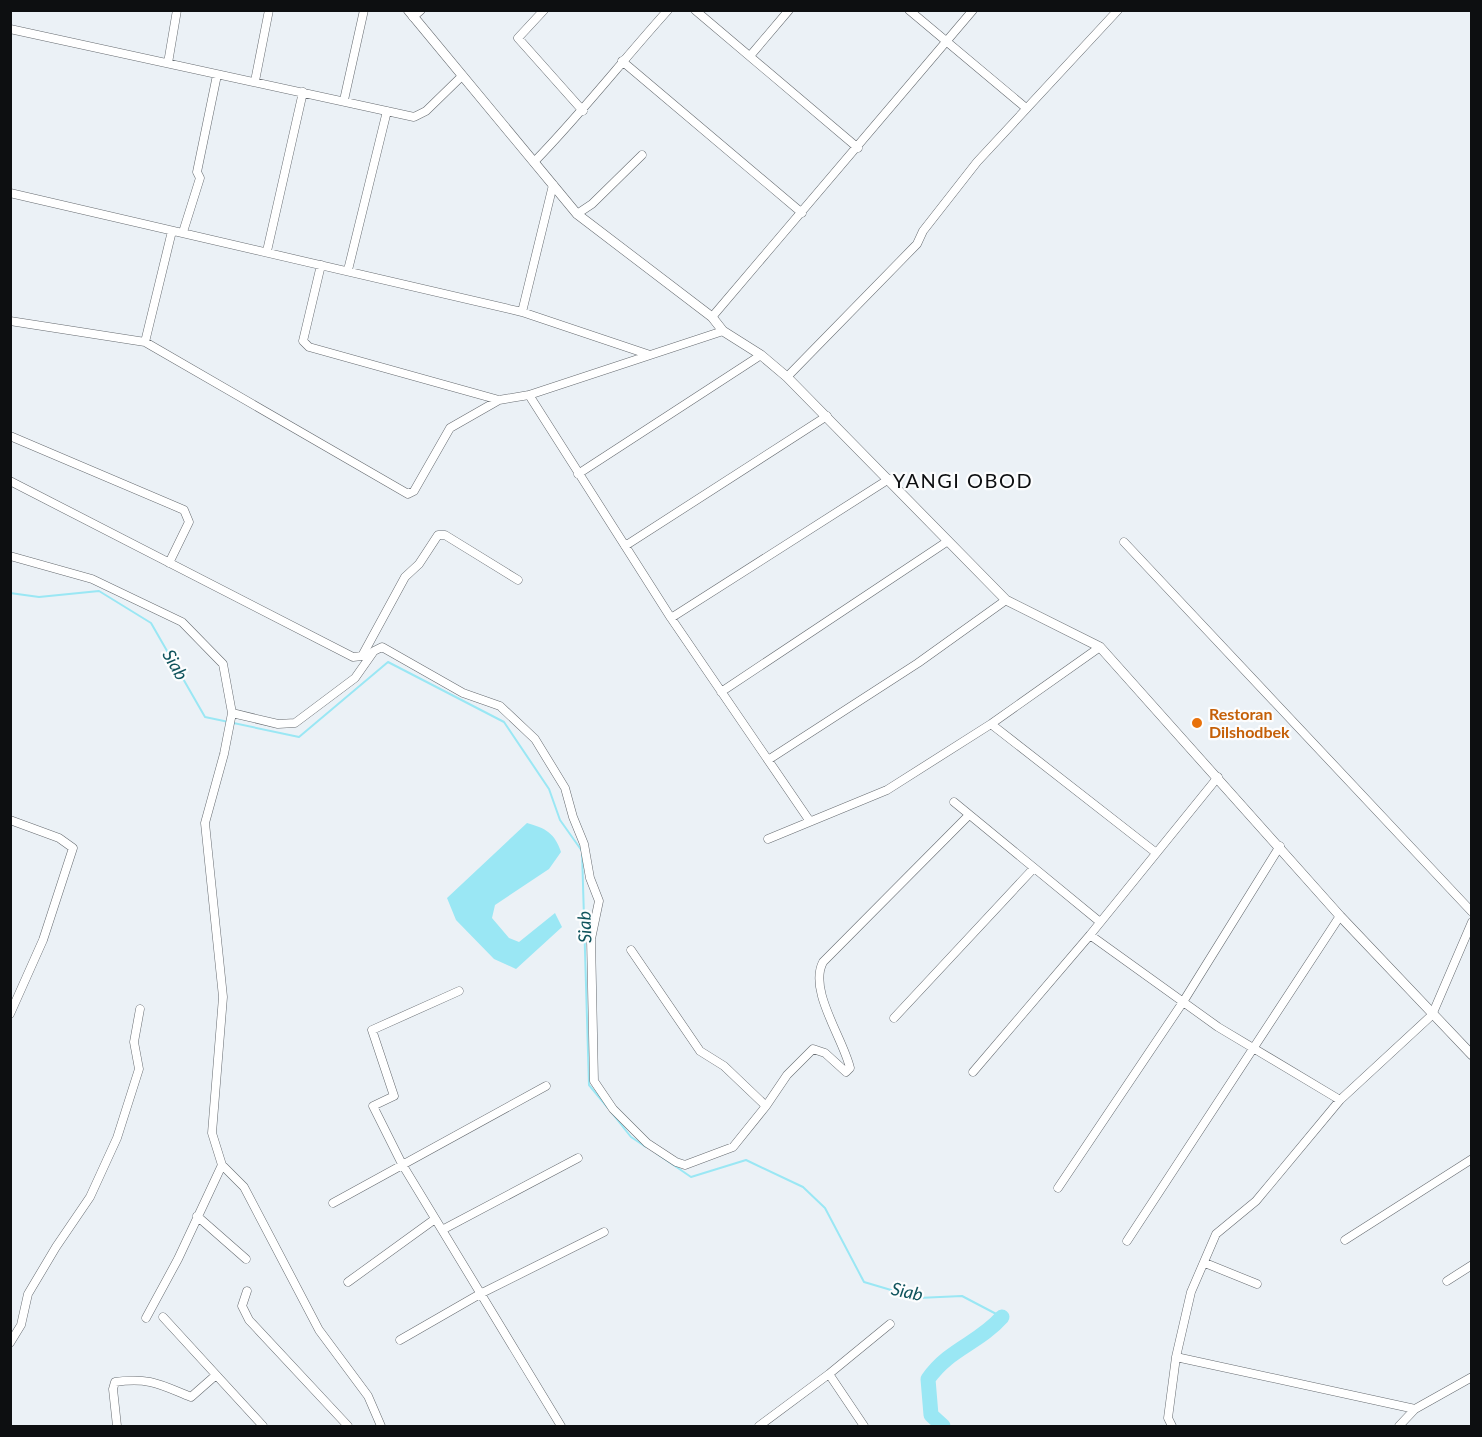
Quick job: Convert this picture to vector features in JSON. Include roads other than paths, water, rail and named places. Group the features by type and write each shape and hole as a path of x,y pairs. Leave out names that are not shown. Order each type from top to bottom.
{"street":[{"path":"168,63 177,10"},
{"path":"255,81 269,10"},
{"path":"344,100 364,10"},
{"path":"544,10 519,38 583,111"},
{"path":"534,162 583,111 622,61 668,10"},
{"path":"695,10 858,148"},
{"path":"750,56 789,10"},
{"path":"909,10 1026,108"},
{"path":"712,317 974,10"},
{"path":"787,377 917,244 923,231 977,162 1118,10"},
{"path":"414,13 462,76 577,214 712,317 723,331 761,355 787,377 1006,600 1100,647 1280,846 1340,916 1472,1055"},
{"path":"10,29 414,117 462,76"},
{"path":"622,61 802,213"},
{"path":"183,232 200,178 197,172 217,75"},
{"path":"267,251 303,92"},
{"path":"348,270 387,111"},
{"path":"577,214 592,204 642,154"},
{"path":"522,312 553,185"},
{"path":"10,193 522,312 650,355"},
{"path":"145,342 172,231"},
{"path":"321,264 303,340 309,347 499,400"},
{"path":"10,321 145,342 408,494 414,491 450,428 499,400 530,395 723,331"},
{"path":"578,474 761,355"},
{"path":"530,395 671,618 809,820"},
{"path":"625,546 827,416"},
{"path":"10,436 184,510 189,522 169,563"},
{"path":"671,618 889,479"},
{"path":"10,481 353,657 362,656 405,577 419,564 438,535 445,535 518,580"},
{"path":"721,692 948,541"},
{"path":"1124,542 1472,912"},
{"path":"10,556 92,579 182,622 223,664 232,712 224,754 205,824 224,997 212,1133 222,1165 244,1187 319,1330 368,1396 381,1426"},
{"path":"768,760 918,663 1006,600"},
{"path":"370,644 377,649"},
{"path":"232,712 278,724 295,723 354,678 377,649 386,647 463,693 501,706 535,739 565,788 584,844 590,878 599,901 591,939 594,1081 613,1109 647,1143 676,1162 685,1165 733,1147 766,1106 787,1075 813,1049 825,1053 846,1072 850,1068 843,1043 821,994 819,969 823,962 969,815"},
{"path":"768,839 809,820 887,790 991,724 1100,647"},
{"path":"991,724 1155,852"},
{"path":"973,1072 1090,935 1218,777"},
{"path":"954,802 1100,922"},
{"path":"10,820 59,838 73,848 43,940 10,1014"},
{"path":"1058,1188 1183,1002 1280,846"},
{"path":"894,1018 1033,869"},
{"path":"1127,1241 1340,916"},
{"path":"1172,1426 1168,1418 1176,1357 1191,1292 1216,1234 1256,1201 1340,1100 1432,1015 1472,922"},
{"path":"1090,935 1183,1002 1340,1100"},
{"path":"631,950 700,1051 724,1066 766,1106"},
{"path":"459,991 372,1030 394,1096 374,1106 402,1164 561,1426"},
{"path":"10,1343 21,1325 28,1294 90,1197 117,1138 139,1069 134,1042 140,1010"},
{"path":"333,1203 546,1086"},
{"path":"442,1230 578,1158"},
{"path":"1345,1240 1472,1159"},
{"path":"146,1318 178,1259 222,1165"},
{"path":"197,1216 246,1259"},
{"path":"348,1282 435,1220"},
{"path":"400,1340 480,1294 604,1232"},
{"path":"1205,1263 1257,1284"},
{"path":"1447,1281 1472,1265"},
{"path":"248,1291 242,1306 249,1320 348,1426"},
{"path":"163,1317 263,1426"},
{"path":"759,1426 829,1374 890,1324"},
{"path":"1176,1357 1415,1409"},
{"path":"829,1374 864,1426"},
{"path":"117,1426 112,1389 115,1382 134,1379 169,1386 191,1397 216,1375"},
{"path":"1400,1426 1415,1409 1472,1377"}],"water":[{"path":"527,823 548,832 556,840 561,852 549,869 495,905 492,918 509,938 519,942 555,913 562,927 516,969 494,959 456,920 447,898"}],"waterway":[{"name":"Siab","path":"10,593 39,597 99,591 151,623 205,717 299,737 388,662 504,722 549,789 560,820 582,851 589,1085 608,1108"},
{"name":"Siab","path":"612,1113 631,1137 646,1147"},
{"name":"Siab","path":"656,1153 691,1177 746,1160 803,1187 825,1208 864,1282 918,1298 962,1296 1002,1317"},
{"name":"Siab","path":"943,1426 931,1415 928,1379 945,1360 983,1334 1002,1317"}],"place":[{"name":"Restoran Dilshodbek","path":"1197,723"}],"district":[{"name":"YANGI OBOD","path":"963,481"}]}
